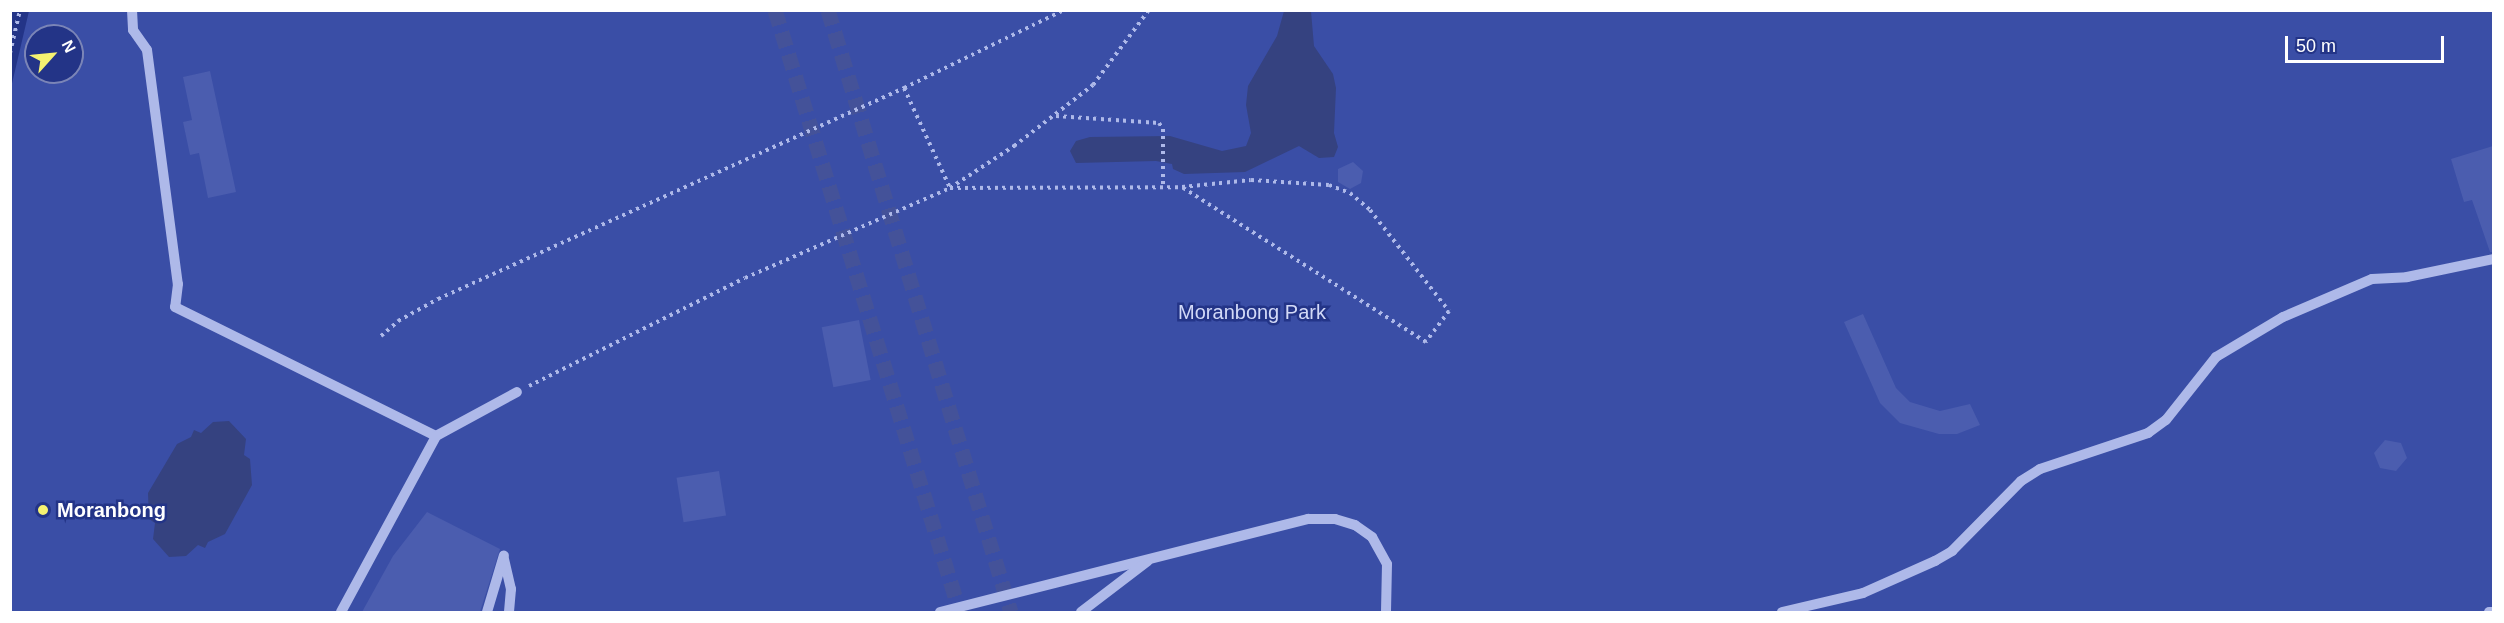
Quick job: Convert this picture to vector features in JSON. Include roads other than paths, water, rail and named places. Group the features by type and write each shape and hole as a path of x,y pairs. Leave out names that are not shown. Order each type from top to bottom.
{"street":[{"path":"132,10 133,30 147,50 178,284 174,307 436,436"},
{"path":"1782,612 1863,593 1935,561 1952,550 2013,488 2040,469 2148,433 2186,397 2216,357 2283,316 2372,279 2407,278 2493,259"},
{"path":"341,612 436,436 517,392"},
{"path":"940,612 1308,519 1335,519 1355,525 1372,537 1381,551 1389,584 1386,612"},
{"path":"487,612 504,555 511,589 509,612"},
{"path":"1082,612 1152,558"}],"tunnel":[{"path":"775,10 960,612"},
{"path":"828,10 1011,612"}],"place":[{"name":"Moranbong","path":"43,510"}],"park label":[{"name":"Moranbong Park","path":"1252,312"}]}
